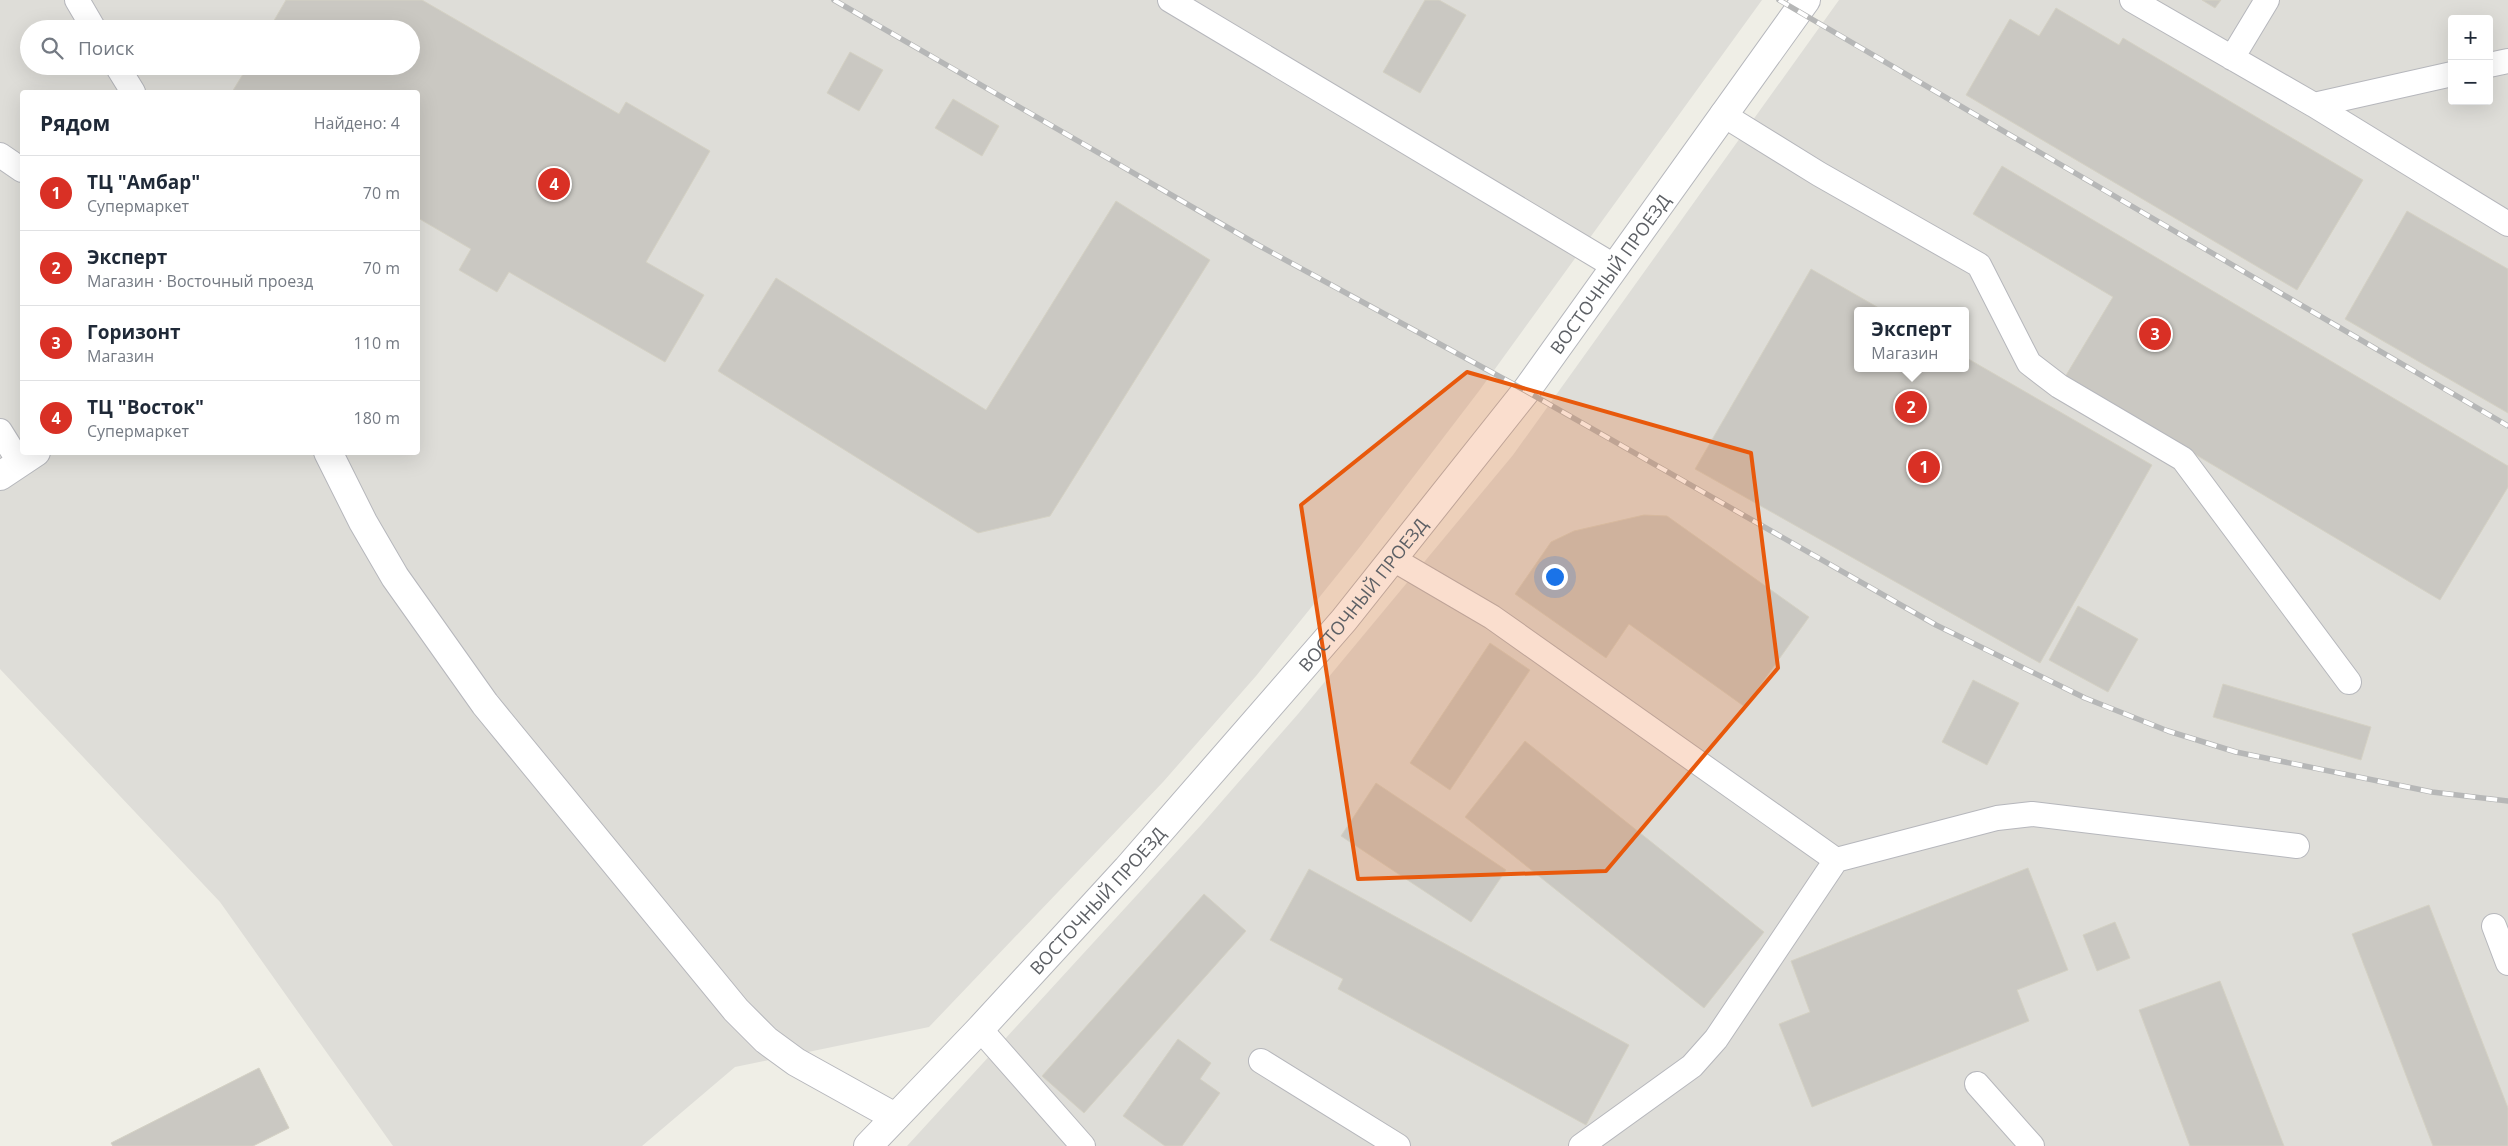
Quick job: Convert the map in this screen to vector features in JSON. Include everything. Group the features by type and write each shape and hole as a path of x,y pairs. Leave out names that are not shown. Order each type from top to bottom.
{"street":[{"name":"ВОСТОЧНЫЙ ПРОЕЗД","path":"868,1146 980,1029 1127,869 1344,620 1394,559 1526,390 1722,114 1806,0"},
{"path":"330,455 363,522 395,577 480,696 736,1010 766,1040 796,1062 895,1117"}],"lane":[{"path":"77,0 89,20"},
{"path":"1170,0 1614,266"},
{"path":"2132,0 2314,105 2508,224"},
{"path":"2232,58 2267,0"},
{"path":"2493,64 2508,61"},
{"path":"123,75 132,90"},
{"path":"2314,105 2448,75"},
{"path":"1722,114 1819,174 1979,265 2030,363 2060,386 2183,459 2349,682"},
{"path":"0,155 20,169"},
{"path":"0,430 19,464"},
{"path":"1394,559 1492,617 1836,860"},
{"path":"1581,1146 1692,1066 1710,1046 1836,860 1997,818 2032,814 2297,846"},
{"path":"2494,926 2508,963"},
{"path":"980,1029 1083,1146"},
{"path":"1261,1061 1398,1146"},
{"path":"1977,1084 2032,1146"}],"highlighted area":[{"path":"1467,372 1751,453 1778,668 1606,871 1358,879 1301,505"}],"shaded area":[{"path":"0,0 1762,0 1479,391 1359,548 1256,676 1163,782 929,1027 735,1067 642,1146 393,1146 220,902 0,669"},
{"path":"1839,0 2508,0 2508,1146 907,1146 1202,824 1298,714 1513,455"}],"building":[{"path":"286,0 422,0 619,114 626,102 710,151 646,262 704,295 665,362 509,272 497,292 459,270 471,249 420,219 420,90 233,90 242,75 420,75 420,20 274,20"},
{"path":"1425,0 1439,0 1466,15 1420,93 1383,72"},
{"path":"2202,0 2221,0 2215,8"},
{"path":"2056,8 2119,45 2123,38 2363,180 2297,290 1966,95 2010,19 2039,36"},
{"path":"850,52 883,70 859,111 827,93"},
{"path":"953,99 999,126 982,156 935,128"},
{"path":"2002,166 2508,466 2508,487 2440,600 2065,377 2113,297 1973,214"},
{"path":"1116,201 1210,260 1050,516 978,533 718,371 776,278 986,410"},
{"path":"2407,211 2508,269 2508,413 2345,319"},
{"path":"1811,269 1877,307 1854,307 1854,372 1969,372 1969,359 2152,465 2040,663 1695,469"},
{"path":"1644,515 1667,516 1809,617 1745,707 1629,624 1606,658 1515,594 1551,542 1574,531"},
{"path":"2078,606 2138,639 2108,692 2049,660"},
{"path":"1490,643 1530,670 1450,790 1410,763"},
{"path":"1973,680 2019,703 1987,765 1942,742"},
{"path":"2223,684 2371,727 2361,760 2213,717"},
{"path":"1525,741 1764,932 1704,1008 1465,817"},
{"path":"1376,783 1506,870 1471,922 1341,836"},
{"path":"2028,868 2068,970 2017,990 2029,1021 1812,1107 1779,1024 1810,1012 1791,961"},
{"path":"1309,869 1629,1045 1586,1125 1338,989 1343,979 1270,940"},
{"path":"1204,894 1246,931 1084,1113 1042,1076"},
{"path":"2429,905 2508,1108 2508,1146 2433,1146 2352,934"},
{"path":"2115,922 2130,958 2097,971 2083,935"},
{"path":"2220,981 2284,1146 2190,1146 2139,1010"},
{"path":"1178,1039 1211,1063 1200,1079 1220,1093 1182,1146 1165,1146 1123,1116"},
{"path":"259,1068 289,1128 253,1146 113,1146 111,1143"}],"railway":[{"path":"834,0 1258,245 1526,391 1936,625 2085,698 2168,731 2236,752 2432,792 2508,801"},
{"path":"1779,0 2508,426"}],"place":[{"name":"ТЦ \"Восток\"","path":"554,184"},
{"name":"Горизонт","path":"2155,334"},
{"name":"Эксперт","path":"1911,407"},
{"name":"ТЦ \"Амбар\"","path":"1924,467"}]}
